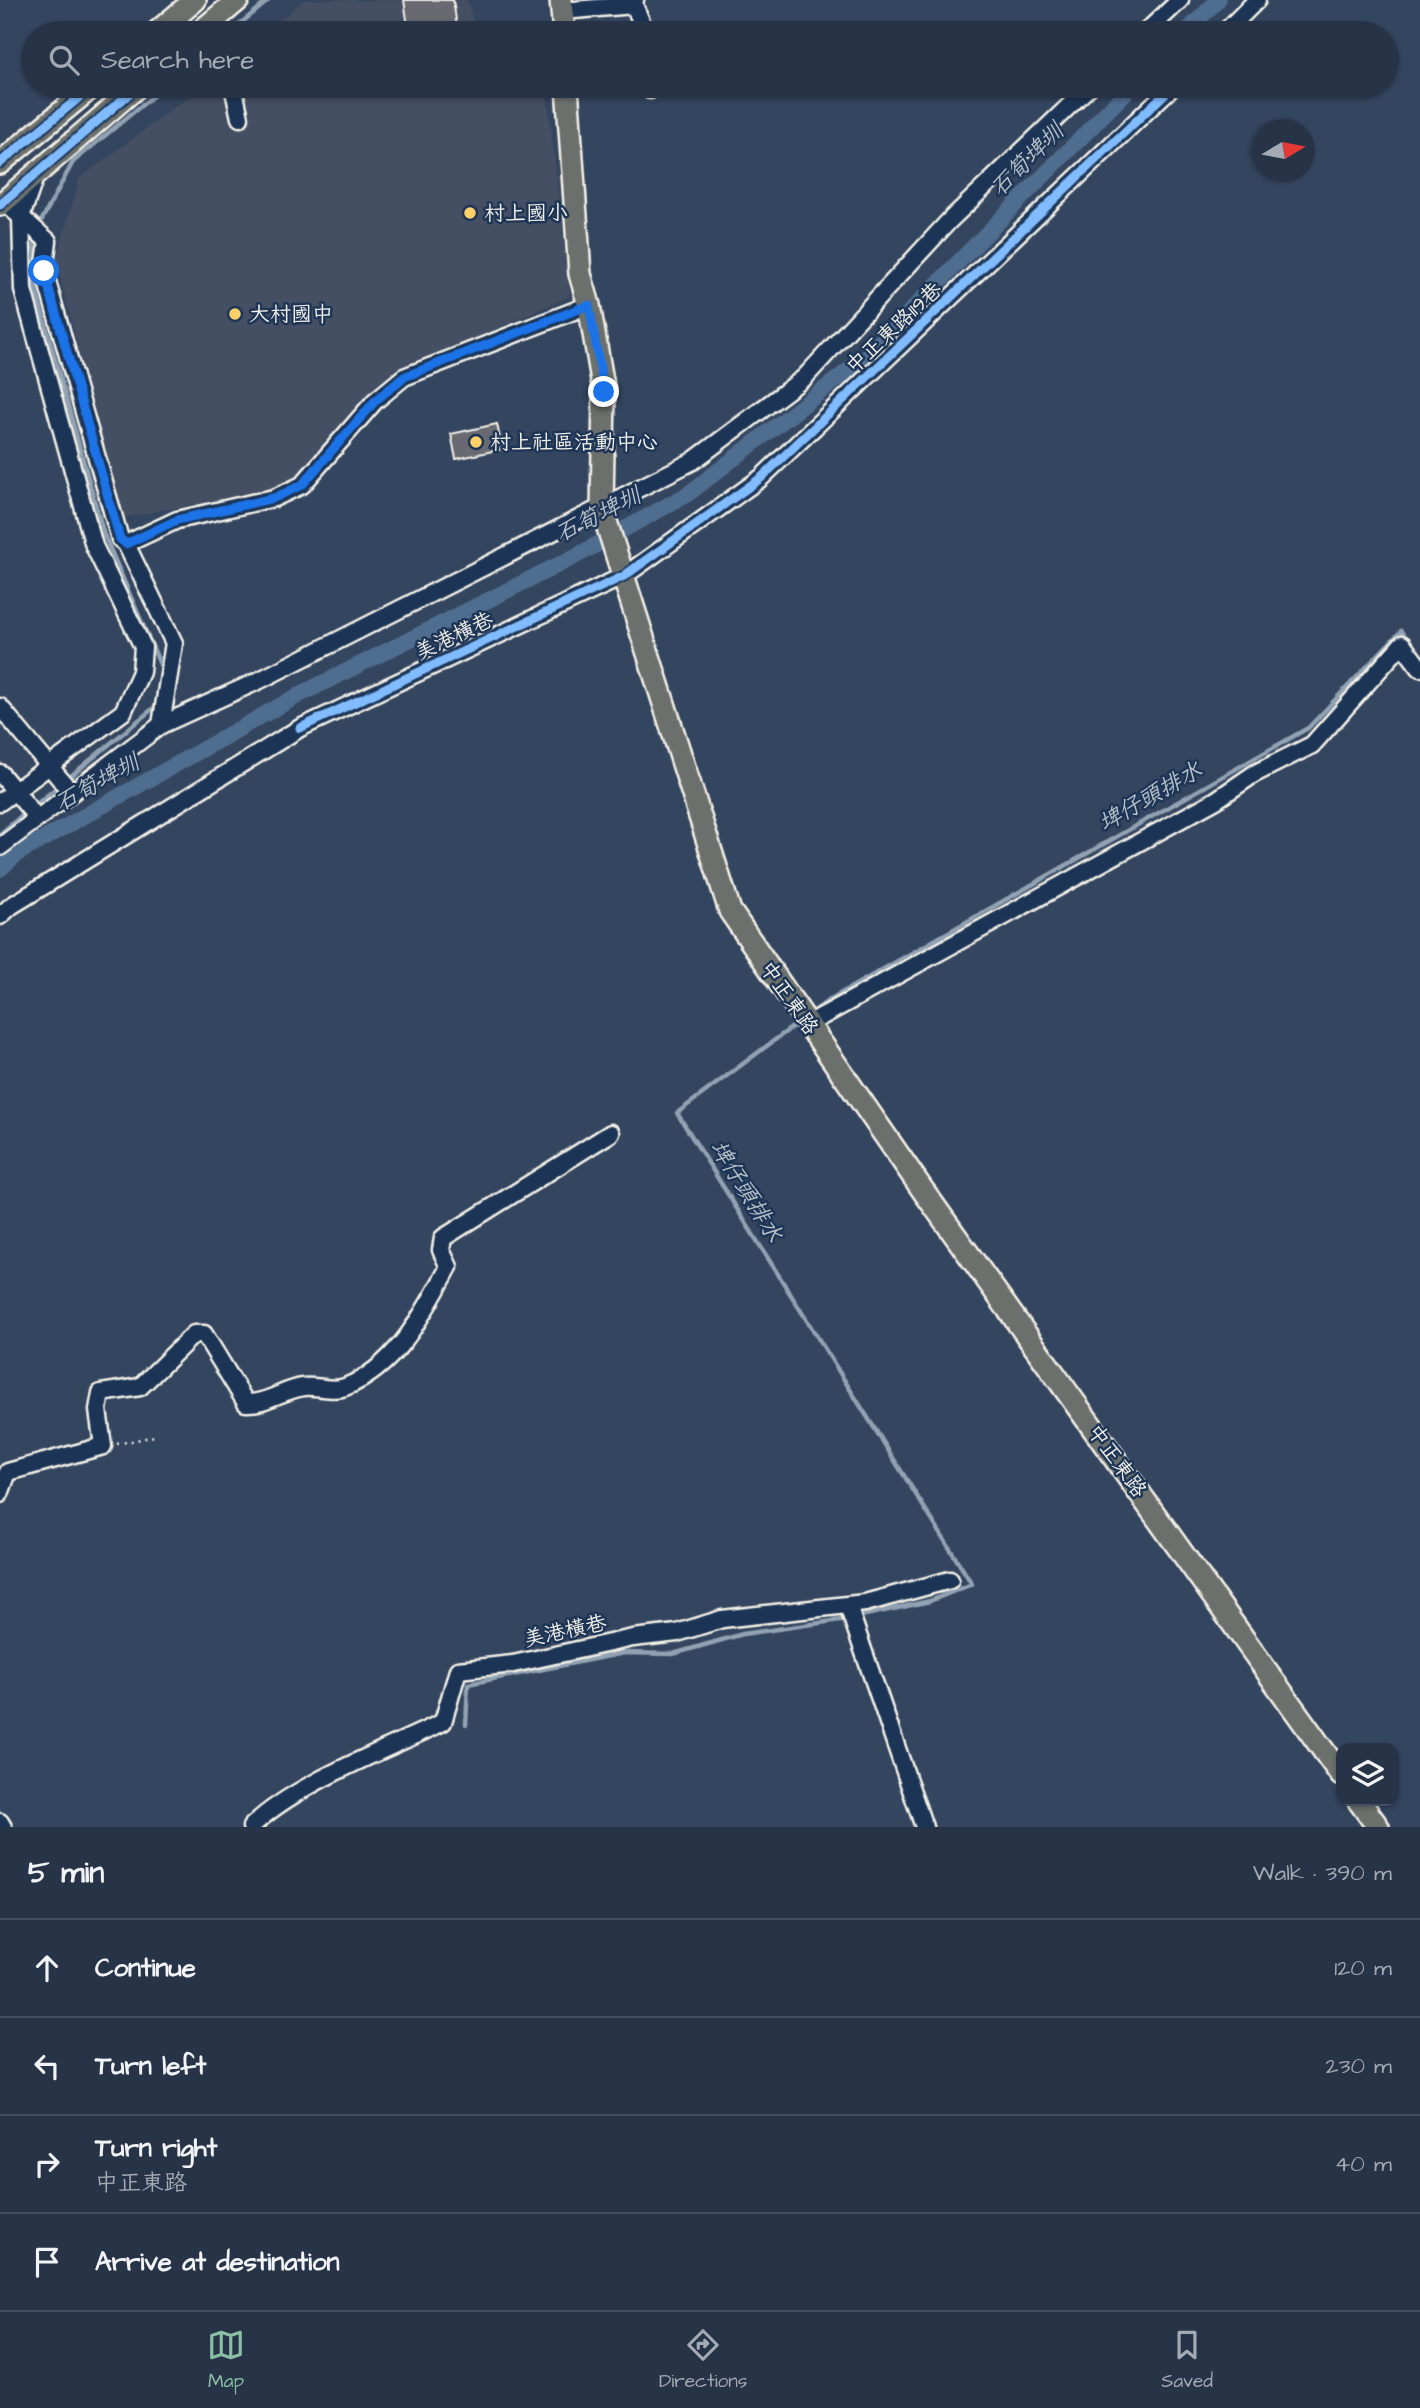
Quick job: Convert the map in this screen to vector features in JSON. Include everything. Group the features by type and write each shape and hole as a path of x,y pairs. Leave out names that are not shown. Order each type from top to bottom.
{"main road":[{"path":"214,21 238,0"},
{"path":"170,21 190,4"},
{"path":"0,162 78,98"},
{"path":"2,204 124,98"},
{"name":"中正東路","path":"568,98 580,274 589,305 604,392 602,509 730,911 922,1189 1336,1768"},
{"path":"1363,1806 1378,1827"}],"street":[{"path":"1158,21 1180,0"},
{"path":"1236,21 1257,0"},
{"path":"562,6 635,3 642,21"},
{"path":"190,4 197,21"},
{"path":"236,98 240,118"},
{"path":"0,847 161,724 258,681 694,461 804,379 949,221 1077,98"},
{"name":"中正東路119巷","path":"624,576 761,478 1159,98"},
{"path":"0,802 123,712 141,672 143,647 94,546 23,290 21,217 36,174"},
{"path":"2,204 48,241 44,271 120,539 126,544 174,643 161,724"},
{"path":"126,544 177,520 274,498 302,485 375,401 404,377 589,305"},
{"name":"美港橫巷","path":"0,916 23,898 300,728 624,576"},
{"path":"808,1024 1216,800 1254,774 1312,745 1402,644 1420,668"},
{"path":"141,672 170,676"},
{"path":"0,708 71,792"},
{"path":"0,773 37,818"},
{"path":"0,1494 8,1472 103,1446 98,1410 102,1393 141,1387 194,1334 204,1334 246,1403 255,1404 303,1387 344,1388 384,1362 419,1321 449,1267 441,1250 443,1238 611,1133"},
{"name":"美港橫巷","path":"251,1827 270,1808 295,1794 443,1722 458,1670 513,1664 632,1638 677,1633 722,1619 848,1606 950,1580"},
{"path":"848,1606 924,1827"},
{"path":"0,1822 3,1827"}],"path":[{"path":"103,1446 155,1436"}],"shaded area":[{"path":"303,0 467,0 473,21 279,21"},
{"name":"大村國中","path":"187,98 547,98 570,296 410,367 358,411 289,486 122,518 56,261 80,178"}],"building":[{"path":"404,0 453,0 456,21 407,21"},
{"name":"村上社區活動中心","path":"497,424 502,449 456,459 451,434"}],"waterway":[{"path":"244,21 269,0"},
{"name":"石筍埤圳","path":"1197,21 1218,0"},
{"path":"38,227 73,162 150,98"},
{"name":"石筍埤圳","path":"0,869 17,854 299,695 576,556 688,494 863,359 1120,98"},
{"path":"36,236 31,273 104,535 162,669"},
{"name":"埤仔頭排水","path":"809,1015 829,1000 1308,728 1401,631 1409,642"},
{"path":"33,807 156,706 158,695"},
{"path":"0,834 26,812"},
{"name":"埤仔頭排水","path":"466,1725 468,1684 624,1653 673,1654 743,1634 847,1619 930,1601 972,1584 677,1113 799,1022"}],"cycle path":[{"path":"0,163 79,98"},
{"path":"0,205 124,98"},
{"path":"300,728 624,576 761,478 1160,98"}],"place":[{"name":"村上國小","path":"470,213"},
{"name":"大村國中","path":"235,314"},
{"name":"村上社區活動中心","path":"476,442"}],"route":[{"path":"44,271 120,539 126,544 177,520 274,498 302,485 375,401 404,377 589,305 604,392"}]}
